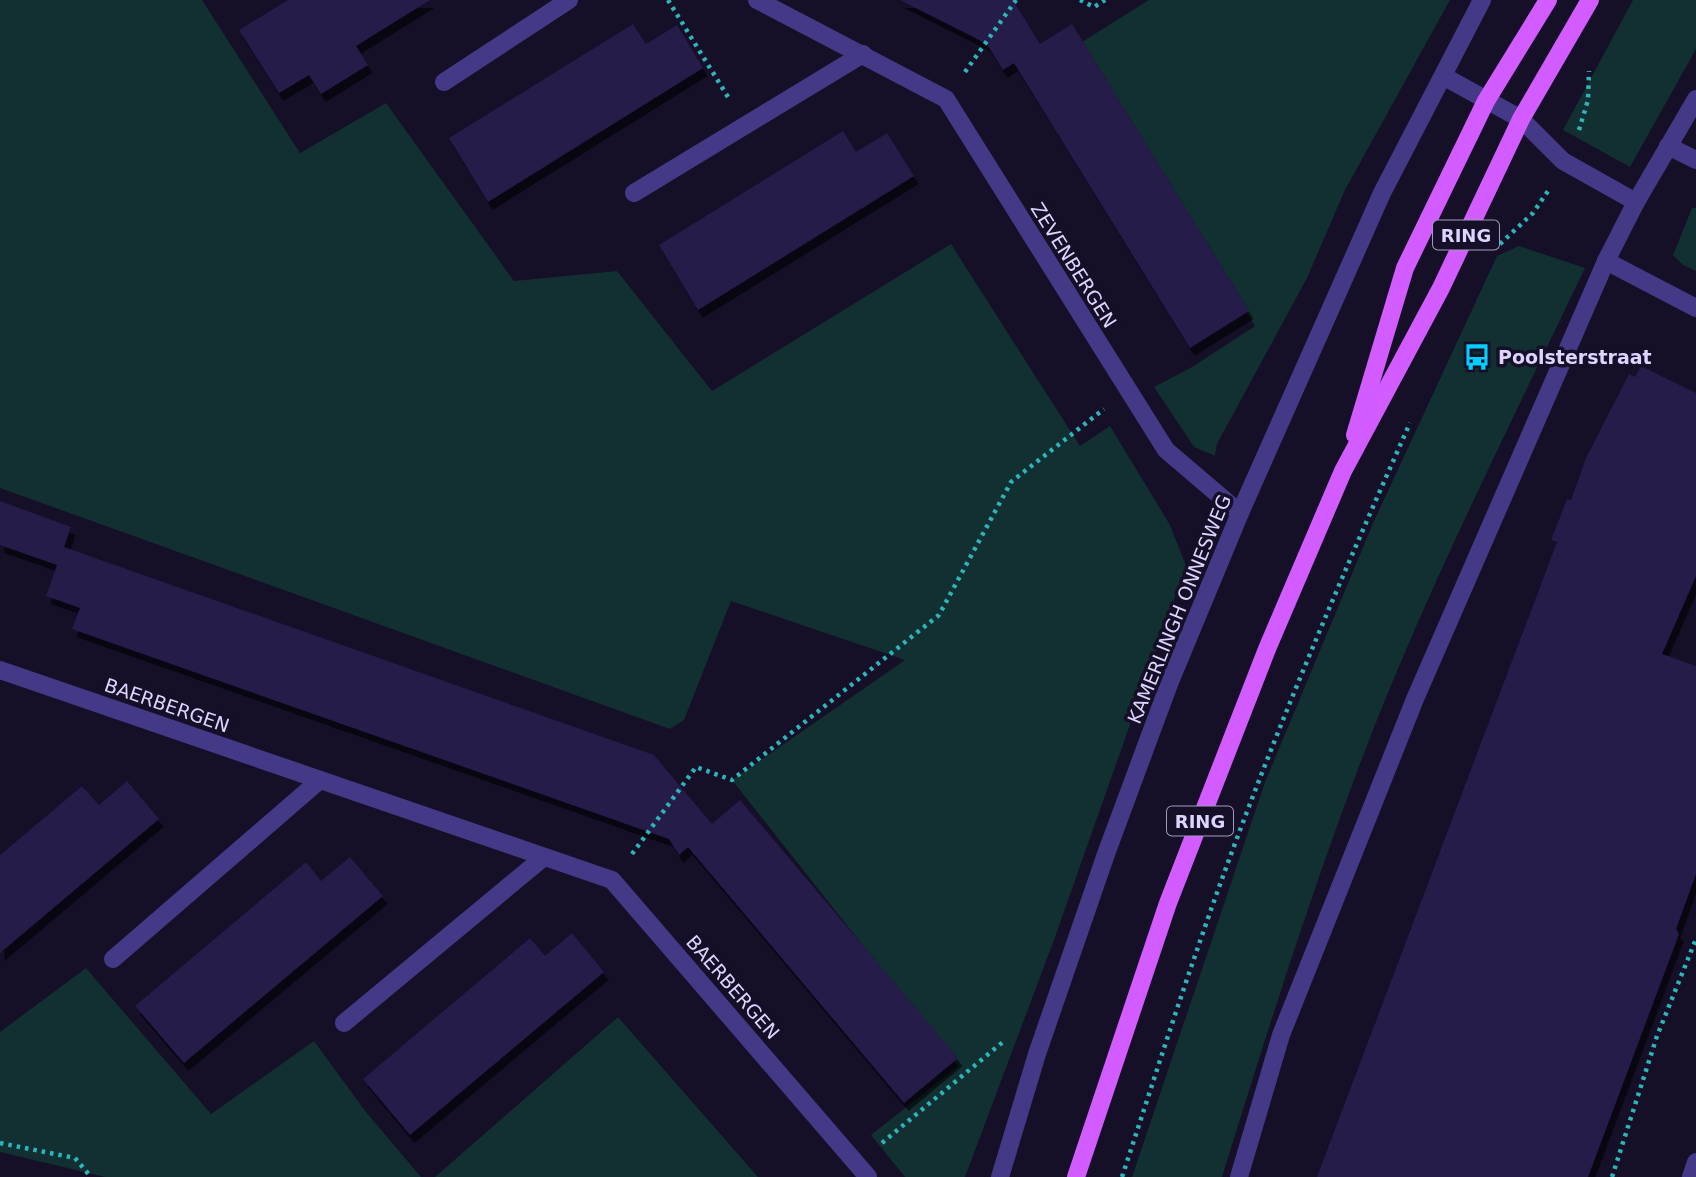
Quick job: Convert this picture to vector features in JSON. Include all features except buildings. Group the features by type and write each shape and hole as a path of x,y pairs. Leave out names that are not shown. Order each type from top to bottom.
{"main road":[{"name":"RING","path":"1343,471 1405,268 1486,101 1548,0"},
{"name":"RING","path":"1076,1177 1168,904 1267,649 1343,471 1441,288 1521,119 1590,0"}],"street":[{"path":"443,82 569,0"},
{"name":"ZEVENBERGEN","path":"757,0 946,99 1166,450 1241,513"},
{"name":"KAMERLINGH ONNESWEG","path":"1000,1177 1037,1054 1106,854 1169,684 1241,513 1382,194 1482,0"},
{"path":"634,193 863,54"},
{"path":"1443,76 1521,119 1563,161 1636,202"},
{"path":"1239,1177 1281,1035 1415,699 1606,261 1636,202 1696,99"},
{"path":"1668,146 1696,160"},
{"path":"1606,261 1696,308"},
{"name":"BAERBERGEN","path":"0,670 612,880 862,1170"},
{"path":"113,959 320,780"},
{"path":"344,1023 544,857"},
{"path":"1691,1177 1696,1163"}],"path":[{"path":"668,0 745,125"},
{"path":"946,99 1016,0"},
{"path":"1080,0 1094,7 1105,0"},
{"path":"1493,252 1533,213 1546,195 1585,115 1591,62"},
{"path":"612,880 696,767 732,780 939,615 1011,482 1128,390"},
{"path":"1122,1177 1197,948 1265,767 1331,602 1415,412"},
{"path":"1612,1177 1657,1036 1696,939"},
{"path":"1687,962 1696,966"},
{"path":"862,1170 1014,1033"},
{"path":"0,1143 75,1158 91,1177"}],"green space":[{"path":"0,0 202,0 300,153 386,103 514,281 617,271 712,391 951,244 1080,446 1110,426 1170,525 1186,566 1054,940 965,1177 905,1177 871,1135 958,1066 732,780 905,660 731,601 684,720 670,729 0,488"},
{"path":"1149,0 1450,0 1345,190 1307,278 1217,444 1215,456 1194,447 1154,387 1192,367 1255,326 1077,45"},
{"path":"1633,0 1696,0 1696,49 1630,167 1563,130"},
{"path":"1692,208 1696,208 1696,271 1683,265 1673,255"},
{"path":"1519,246 1585,268 1450,552 1375,725 1313,893 1222,1177 1132,1177 1265,782 1374,521 1497,256"},
{"path":"86,968 211,1114 314,1041 366,1112 421,1177 105,1177 0,1152 0,1032"},
{"path":"618,1017 758,1177 435,1177"}],"place":[{"name":"Poolsterstraat","path":"1477,357"}]}
